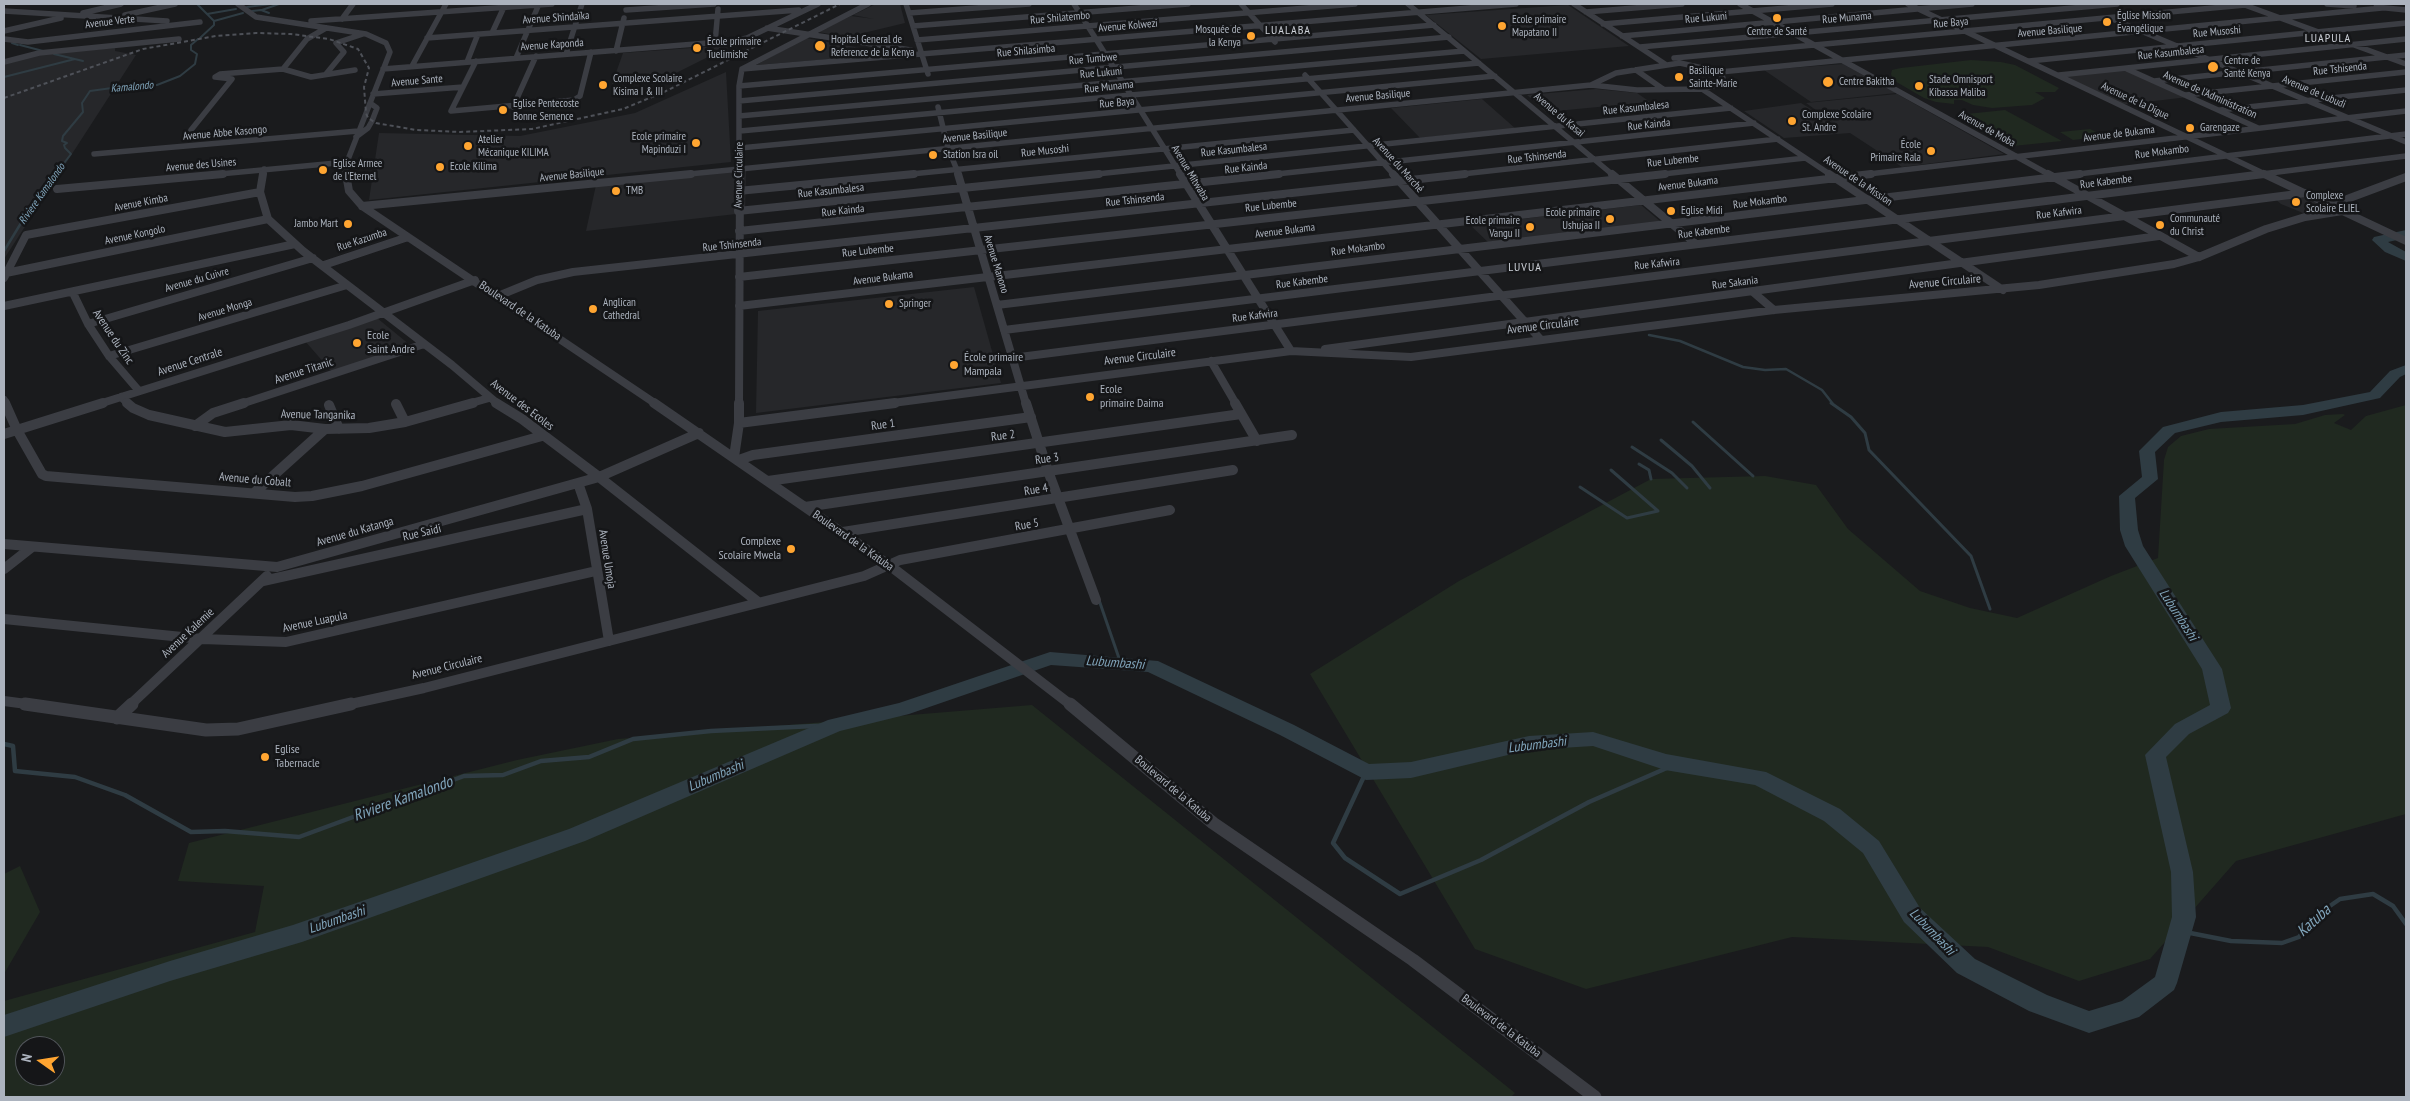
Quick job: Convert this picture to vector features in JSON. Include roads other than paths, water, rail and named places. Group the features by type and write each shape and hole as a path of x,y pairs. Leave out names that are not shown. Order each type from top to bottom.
{"street":[{"path":"96,4 102,8"},
{"path":"4,31 121,4"},
{"path":"4,11 115,18 175,4"},
{"path":"238,4 256,17 366,34 386,43 390,52 370,103 377,108 368,128 357,134"},
{"path":"342,19 354,4"},
{"path":"412,66 446,4"},
{"path":"516,58 539,4"},
{"path":"290,23 552,4"},
{"path":"566,54 582,4"},
{"path":"616,50 628,4"},
{"path":"626,10 714,4"},
{"path":"715,43 718,4"},
{"path":"755,13 756,4"},
{"path":"766,28 818,4"},
{"path":"742,69 868,4"},
{"name":"Avenue Manono","path":"906,4 917,40 917,53 931,83 948,148 957,169 1020,386 1048,471 1096,600"},
{"path":"909,14 1029,4"},
{"name":"Avenue Mitwaba","path":"1074,4 1197,204 1291,351"},
{"path":"913,26 1188,4"},
{"name":"Avenue du Marché","path":"1241,4 1461,248 1523,322 1541,340"},
{"name":"Rue Shilatembo","path":"917,40 1355,4"},
{"name":"Avenue du Kasai","path":"1408,4 1696,244"},
{"name":"Avenue Kolwezi","path":"742,69 1516,4"},
{"path":"1574,4 1664,64"},
{"path":"1586,12 1682,4"},
{"name":"Avenue de Moba","path":"1740,4 2198,257"},
{"path":"1604,24 1832,4"},
{"name":"Avenue de la Digue","path":"1908,4 2406,241"},
{"name":"Rue Lukuni","path":"1622,36 1972,4"},
{"name":"Avenue de Lubudi","path":"2075,4 2406,142"},
{"name":"Rue Munama","path":"1640,47 2117,4"},
{"path":"2244,4 2406,64"},
{"name":"Rue Baya","path":"1658,60 2244,4"},
{"path":"2327,4 2406,10"},
{"path":"492,32 504,7"},
{"name":"Avenue Shindaïka","path":"427,38 755,13 808,7"},
{"name":"Avenue Basilique","path":"1720,72 2382,8"},
{"name":"Avenue Verte","path":"4,39 23,42 200,22 115,18"},
{"path":"308,26 322,20"},
{"name":"Rue Musoshi","path":"2029,61 2406,23"},
{"name":"Rue Shilasimba","path":"739,86 1434,25"},
{"path":"284,69 307,39 326,28"},
{"path":"766,28 917,53"},
{"name":"Avenue Kaponda","path":"383,68 715,43 743,39 766,28"},
{"path":"326,74 344,52 336,42 366,34"},
{"path":"467,62 478,34"},
{"name":"Rue Tumbwe","path":"739,101 1449,37"},
{"path":"4,62 44,52 179,38"},
{"name":"Rue Kasumbalesa","path":"2058,75 2406,39"},
{"name":"Rue Lukuni","path":"739,116 1464,51"},
{"path":"476,61 451,111 577,99 580,96 591,52"},
{"path":"2154,81 2406,55"},
{"path":"513,106 536,56"},
{"name":"Rue Munama","path":"740,131 1479,63"},
{"path":"1664,64 1692,64 1720,72 1724,78 1722,82 1702,88 1664,90 1591,85 1604,77 1664,64"},
{"name":"Avenue de l'Administration","path":"2126,68 2258,128"},
{"path":"191,130 232,79 215,77 217,75 284,69 310,77 355,70"},
{"name":"Avenue Circulaire","path":"737,459 739,423 739,86 742,69"},
{"path":"1636,70 1664,90"},
{"name":"Rue Tshisenda","path":"2186,95 2406,72"},
{"name":"Rue Baya","path":"740,148 1495,76"},
{"name":"Avenue Basilique","path":"362,206 1591,85"},
{"name":"Avenue Sante","path":"373,94 463,87"},
{"name":"Avenue de la Mission","path":"1702,88 2003,290"},
{"path":"2220,110 2406,90"},
{"name":"Rue Kasumbalesa","path":"738,211 1731,108"},
{"name":"Avenue de Bukama","path":"1835,177 2406,111"},
{"name":"Rue Kainda","path":"739,231 1754,124"},
{"name":"Rue Musoshi","path":"738,191 1354,130"},
{"name":"Avenue Abbe Kasongo","path":"94,154 357,134"},
{"name":"Boulevard de la Katuba","path":"357,134 347,162 346,180 349,191 362,206 699,432 889,564 1041,680 1213,823 1413,960 1595,1097"},
{"name":"Rue Mokambo","path":"997,305 2406,134"},
{"name":"Rue Tshinsenda","path":"498,296 558,274 1778,139"},
{"name":"Rue Kabembe","path":"1004,330 2406,156"},
{"name":"Rue Lubembe","path":"739,277 1805,158"},
{"name":"Avenue des Usines","path":"57,189 347,162"},
{"path":"264,169 260,192 268,219"},
{"name":"Avenue Bukama","path":"739,306 1835,177"},
{"path":"2331,205 2406,177"},
{"name":"Avenue Kimba","path":"5,276 26,235 260,192"},
{"name":"Rue Kafwira","path":"1012,358 2305,193"},
{"name":"Avenue Circulaire","path":"739,423 1291,351 1380,357 1411,357 1774,310 2003,290 2132,272 2198,257 2305,217 2342,211"},
{"name":"Avenue des Ecoles","path":"268,219 295,244 324,265 347,286 452,365 489,398 522,419 542,436 599,477 758,602"},
{"name":"Avenue Kongolo","path":"5,276 268,219"},
{"name":"Rue Sakania","path":"1313,352 2159,236"},
{"name":"Rue Kazumba","path":"324,265 408,237"},
{"path":"4,306 295,244"},
{"name":"Avenue du Cuivre","path":"88,324 313,258"},
{"path":"384,313 475,280"},
{"name":"Avenue Monga","path":"109,356 347,286"},
{"name":"Avenue du Zinc","path":"72,292 88,324 109,356 139,391"},
{"path":"1753,292 1774,310"},
{"name":"Avenue Centrale","path":"4,434 384,313"},
{"name":"Avenue Titanic","path":"195,426 209,415 424,344"},
{"path":"1211,362 1256,441"},
{"name":"Avenue Tanganika","path":"121,397 133,408 149,415 225,432 291,425 325,429 370,428 404,422 489,398"},
{"name":"Avenue du Cobalt","path":"4,400 17,430 42,474 46,476 295,497 327,493 542,436"},
{"path":"396,404 404,422"},
{"path":"328,405 339,429"},
{"name":"Rue 2","path":"768,481 1040,444 1241,414"},
{"name":"Rue 1","path":"737,459 753,455 1031,417"},
{"path":"254,493 325,429"},
{"name":"Avenue du Katanga","path":"4,544 277,567 599,477 699,432"},
{"name":"Rue 3","path":"805,507 1292,435"},
{"name":"Rue 4","path":"843,532 1233,470"},
{"name":"Avenue Umoja","path":"578,482 587,509 609,641"},
{"name":"Rue Saidi","path":"263,581 587,509"},
{"name":"Rue 5","path":"889,564 900,560 1071,530 1170,510"},
{"path":"4,569 32,547"},
{"name":"Avenue Circulaire","path":"4,702 206,730 238,729 424,688 864,576 889,564"},
{"name":"Avenue Kalemie","path":"117,718 277,567"},
{"name":"Avenue Luapula","path":"4,619 202,639 286,642 596,571"}],"waterway":[{"path":"197,4 207,14"},
{"path":"247,7 271,4"},
{"path":"262,10 279,4"},
{"path":"207,14 236,9"},
{"path":"252,11 261,10 269,13"},
{"name":"Kamalondo","path":"214,21 243,13"},
{"path":"207,14 214,21"},
{"name":"Kamalondo","path":"200,38 214,25 214,21"},
{"name":"Kamalondo","path":"55,175 71,154 65,148 64,145 67,143 62,141 63,136 83,112 82,103 90,91 134,85 157,85 180,76 195,64 197,54 191,50 191,45 198,39"},
{"path":"12,43 18,45"},
{"path":"20,45 43,51"},
{"path":"54,54 75,59"},
{"path":"4,77 75,59"},
{"path":"75,59 83,61"},
{"name":"Riviere Kamalondo","path":"4,251 32,205 56,174"},
{"name":"Lubumbashi","path":"2406,234 2378,240 2389,249 2406,257"},
{"path":"1649,335 1680,341 1743,367 1765,370 1786,369 1822,390 1833,404"},
{"name":"Lubumbashi","path":"4,1026 170,971 294,935 577,835 835,725 902,709 1050,658 1151,666 1287,730 1366,772 1411,770 1529,743 1593,739 1665,762 1759,778 1832,815 1871,847 1912,915 1966,966 2038,1003 2089,1022 2130,1009 2165,983 2184,917 2182,872 2155,755 2182,729 2221,708 2212,669 2134,546 2129,530 2127,496 2150,479 2147,451 2169,430 2221,417 2303,410 2375,395 2395,374 2406,369"},
{"path":"1831,403 1851,417 1865,433 1869,450 1971,556 1990,609"},
{"path":"1693,422 1753,476"},
{"path":"1661,440 1692,466 1710,488"},
{"path":"1632,447 1672,473 1687,488"},
{"path":"1639,464 1649,470 1651,479"},
{"path":"1580,487 1627,518 1658,511 1611,470"},
{"path":"1099,600 1121,664"},
{"name":"Riviere Kamalondo","path":"4,744 13,746 15,771 75,777 125,795 191,832 225,831 299,837 464,776 503,775 541,761 589,757 633,739 711,731 835,725"},
{"path":"1366,772 1333,843 1345,858 1400,894 1481,860 1589,802 1676,764"},
{"name":"Katuba","path":"2180,931 2231,941 2282,943 2299,937 2314,917 2340,899 2373,894 2393,906 2406,924"}],"railway":[{"path":"4,98 143,49 216,36 256,33 291,34 329,39 358,49 369,68 364,87 366,113 368,118 376,123 416,130 460,132 532,129 623,109 664,92 840,4"}],"place":[{"name":"Centre de Santé","path":"1777,18"},
{"name":"Église Mission Évangélique","path":"2107,22"},
{"name":"Ecole primaire Mapatano II","path":"1502,26"},
{"name":"Mosquée de la Kenya","path":"1251,36"},
{"name":"Hopital General de Reference de la Kenya","path":"820,46"},
{"name":"École primaire Tuelimishe","path":"697,48"},
{"name":"Centre de Santé Kenya","path":"2213,67"},
{"name":"Basilique Sainte-Marie","path":"1679,77"},
{"name":"Centre Bakitha","path":"1828,82"},
{"name":"Complexe Scolaire Kisima I & III","path":"603,85"},
{"name":"Stade Omnisport Kibassa Maliba","path":"1919,86"},
{"name":"Eglise Pentecoste Bonne Semence","path":"503,110"},
{"name":"Complexe Scolaire St. Andre","path":"1792,121"},
{"name":"Garengaze","path":"2190,128"},
{"name":"Ecole primaire Mapinduzi I","path":"696,143"},
{"name":"Atelier Mécanique KILIMA","path":"468,146"},
{"name":"École Primaire Rala","path":"1931,151"},
{"name":"Station Isra oil","path":"933,155"},
{"name":"Ecole Kilima","path":"440,167"},
{"name":"Eglise Armee de l'Eternel","path":"323,170"},
{"name":"TMB","path":"616,191"},
{"name":"Complexe Scolaire ELIEL","path":"2296,202"},
{"name":"Eglise Midi","path":"1671,211"},
{"name":"Ecole primaire Ushujaa II","path":"1610,219"},
{"name":"Jambo Mart","path":"348,224"},
{"name":"Communauté du Christ","path":"2160,225"},
{"name":"Ecole primaire Vangu II","path":"1530,227"},
{"name":"Springer","path":"889,304"},
{"name":"Anglican Cathedral","path":"593,309"},
{"name":"Ecole Saint Andre","path":"357,343"},
{"name":"École primaire Mampala","path":"954,365"},
{"name":"Ecole primaire Daima","path":"1090,397"},
{"name":"Complexe Scolaire Mwela","path":"791,549"},
{"name":"Eglise Tabernacle","path":"265,757"}],"district":[{"name":"LUALABA","path":"1288,31"},
{"name":"LUAPULA","path":"2328,39"},
{"name":"LUVUA","path":"1525,268"}]}
